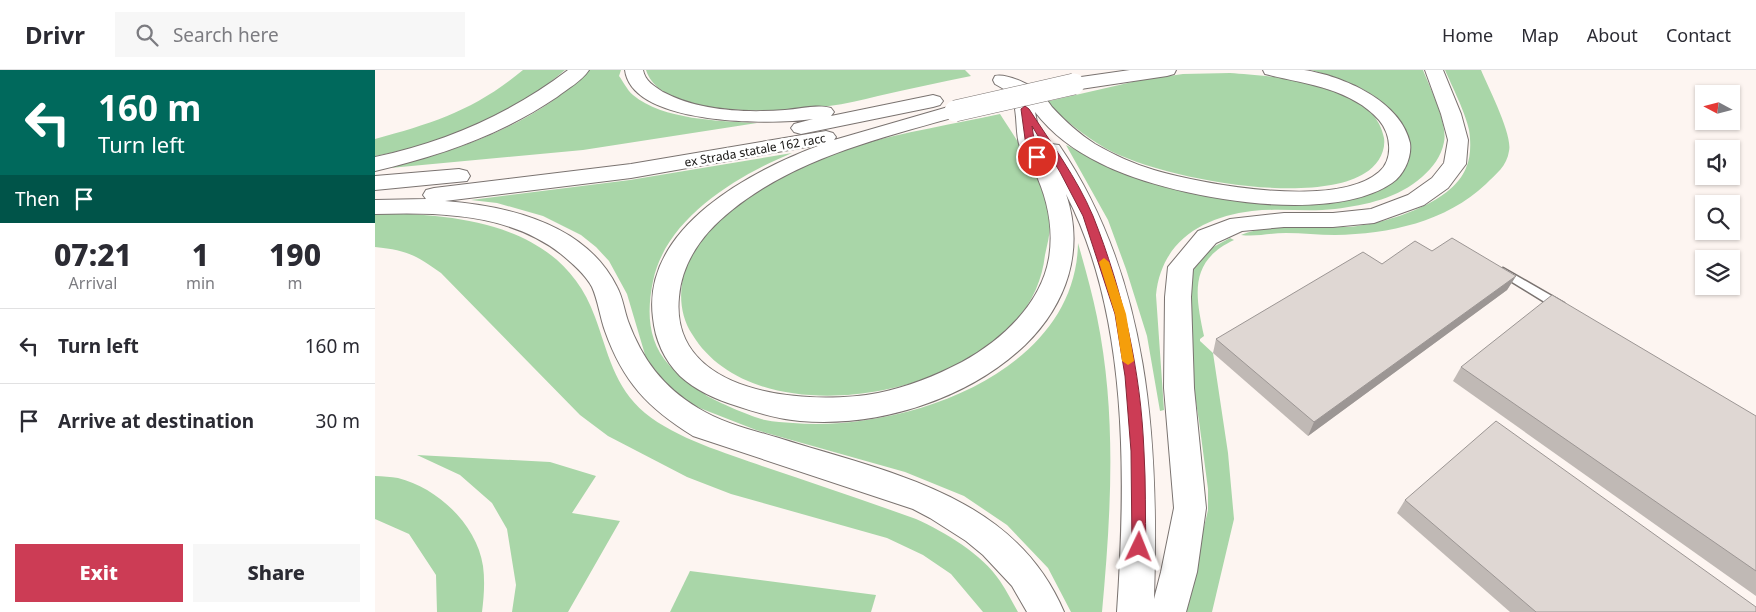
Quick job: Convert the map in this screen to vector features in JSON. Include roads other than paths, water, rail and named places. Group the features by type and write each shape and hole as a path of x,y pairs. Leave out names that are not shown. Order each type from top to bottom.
{"highway":[{"path":"375,164 467,138 505,121 537,102 580,70"},
{"path":"634,70 634,74 642,86 670,103 693,110 739,116 797,116 951,105"},
{"name":"ex Strada statale 162 racc","path":"375,200 508,187 640,170 801,142 1070,74 1131,70"},
{"path":"1070,74 1167,70"},
{"path":"996,73 1035,98 1045,112 1072,137 1101,155 1144,174 1191,187 1258,195 1321,198 1358,192 1385,178 1399,160 1401,140 1389,119 1368,101 1348,89 1315,77 1272,70"},
{"path":"1168,612 1179,572 1190,508 1179,388 1178,297 1181,267 1207,237 1238,224 1284,220 1333,220 1374,216 1415,200 1440,183 1455,164 1458,140 1451,114 1434,70"},
{"path":"996,73 1025,109 1065,172 1088,216 1120,314 1131,376 1138,451 1139,531 1135,612"},
{"path":"951,105 808,157 763,178 720,208 686,241 669,273 664,298 665,320 672,345 694,373 737,397 809,410 845,410 907,400 960,378 993,357 1022,333 1034,316 1056,277 1061,259 1062,230 1059,204 1043,167 1030,146 1025,109"},
{"name":"ex Strada statale 162 racc","path":"375,183 502,172 657,152 951,105"},
{"path":"375,207 433,206 477,211 513,219 551,234 579,254 602,282 616,326 629,358 640,377 657,396 670,406 704,427 922,498 949,510 996,543 1026,577 1046,612"}],"lane":[{"path":"1493,266 1569,312"}]}
